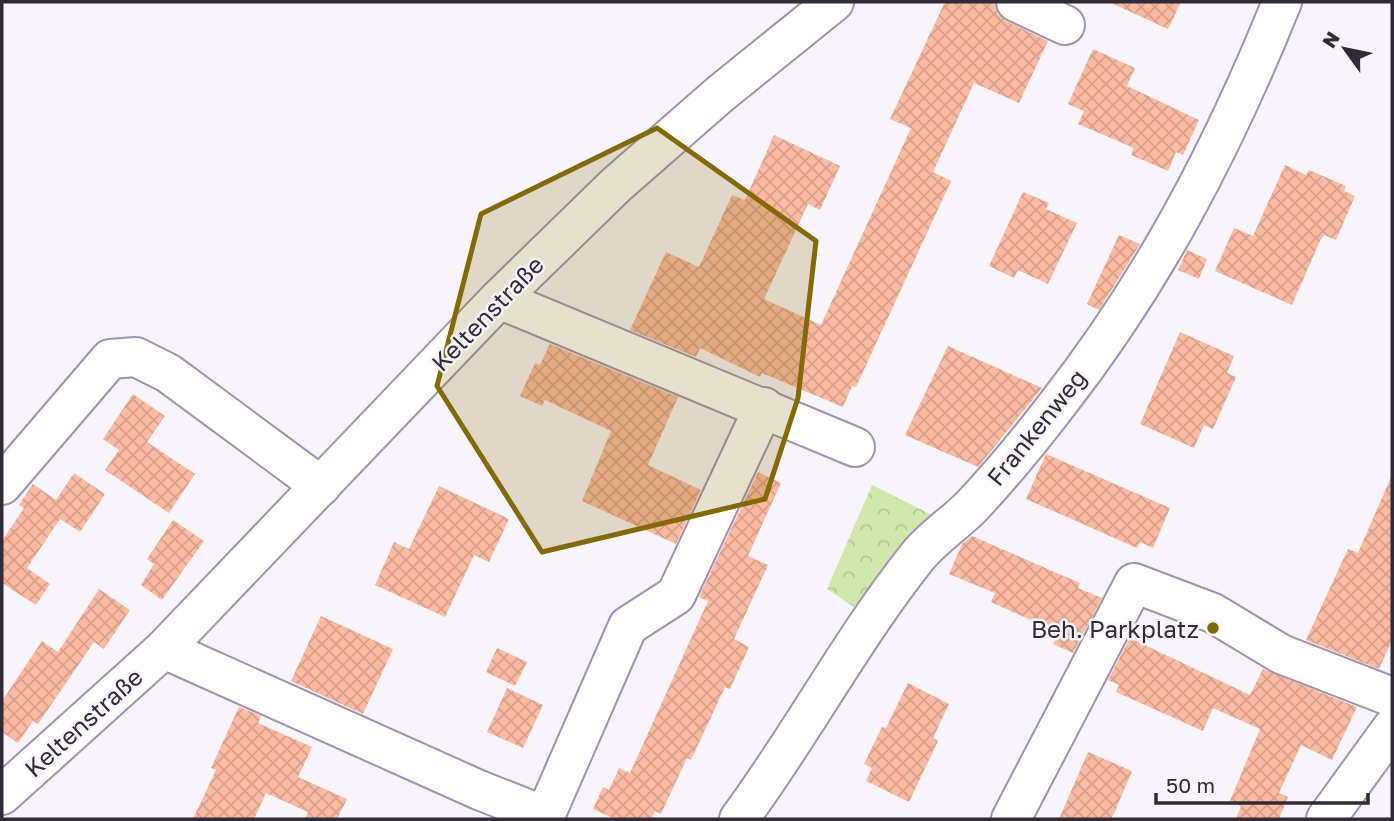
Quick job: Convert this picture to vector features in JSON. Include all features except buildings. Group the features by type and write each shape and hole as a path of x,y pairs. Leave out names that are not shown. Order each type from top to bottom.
{"street":[{"name":"Keltenstraße","path":"2,795 164,649 499,299 616,185 720,94 834,2"},
{"path":"1016,2 1065,25"},
{"name":"Frankenweg","path":"739,819 775,771 837,668 919,555 970,507 1056,406 1141,289 1237,111 1283,2"},
{"path":"499,299 855,447"},
{"path":"2,485 110,359 136,358 168,373 321,486"},
{"name":"Keltenstraße","path":"164,649 479,790 545,816 628,626 676,595 764,407"},
{"path":"1011,819 1134,583 1213,612 1281,654 1392,697"},
{"path":"1326,819 1392,728"}],"highlighted area":[{"path":"657,128 816,241 798,398 765,499 542,552 437,386 481,214"}],"green space":[{"path":"872,485 932,515 854,607 827,589"}],"place":[{"name":"Beh. Parkplatz","path":"1213,628"}]}
